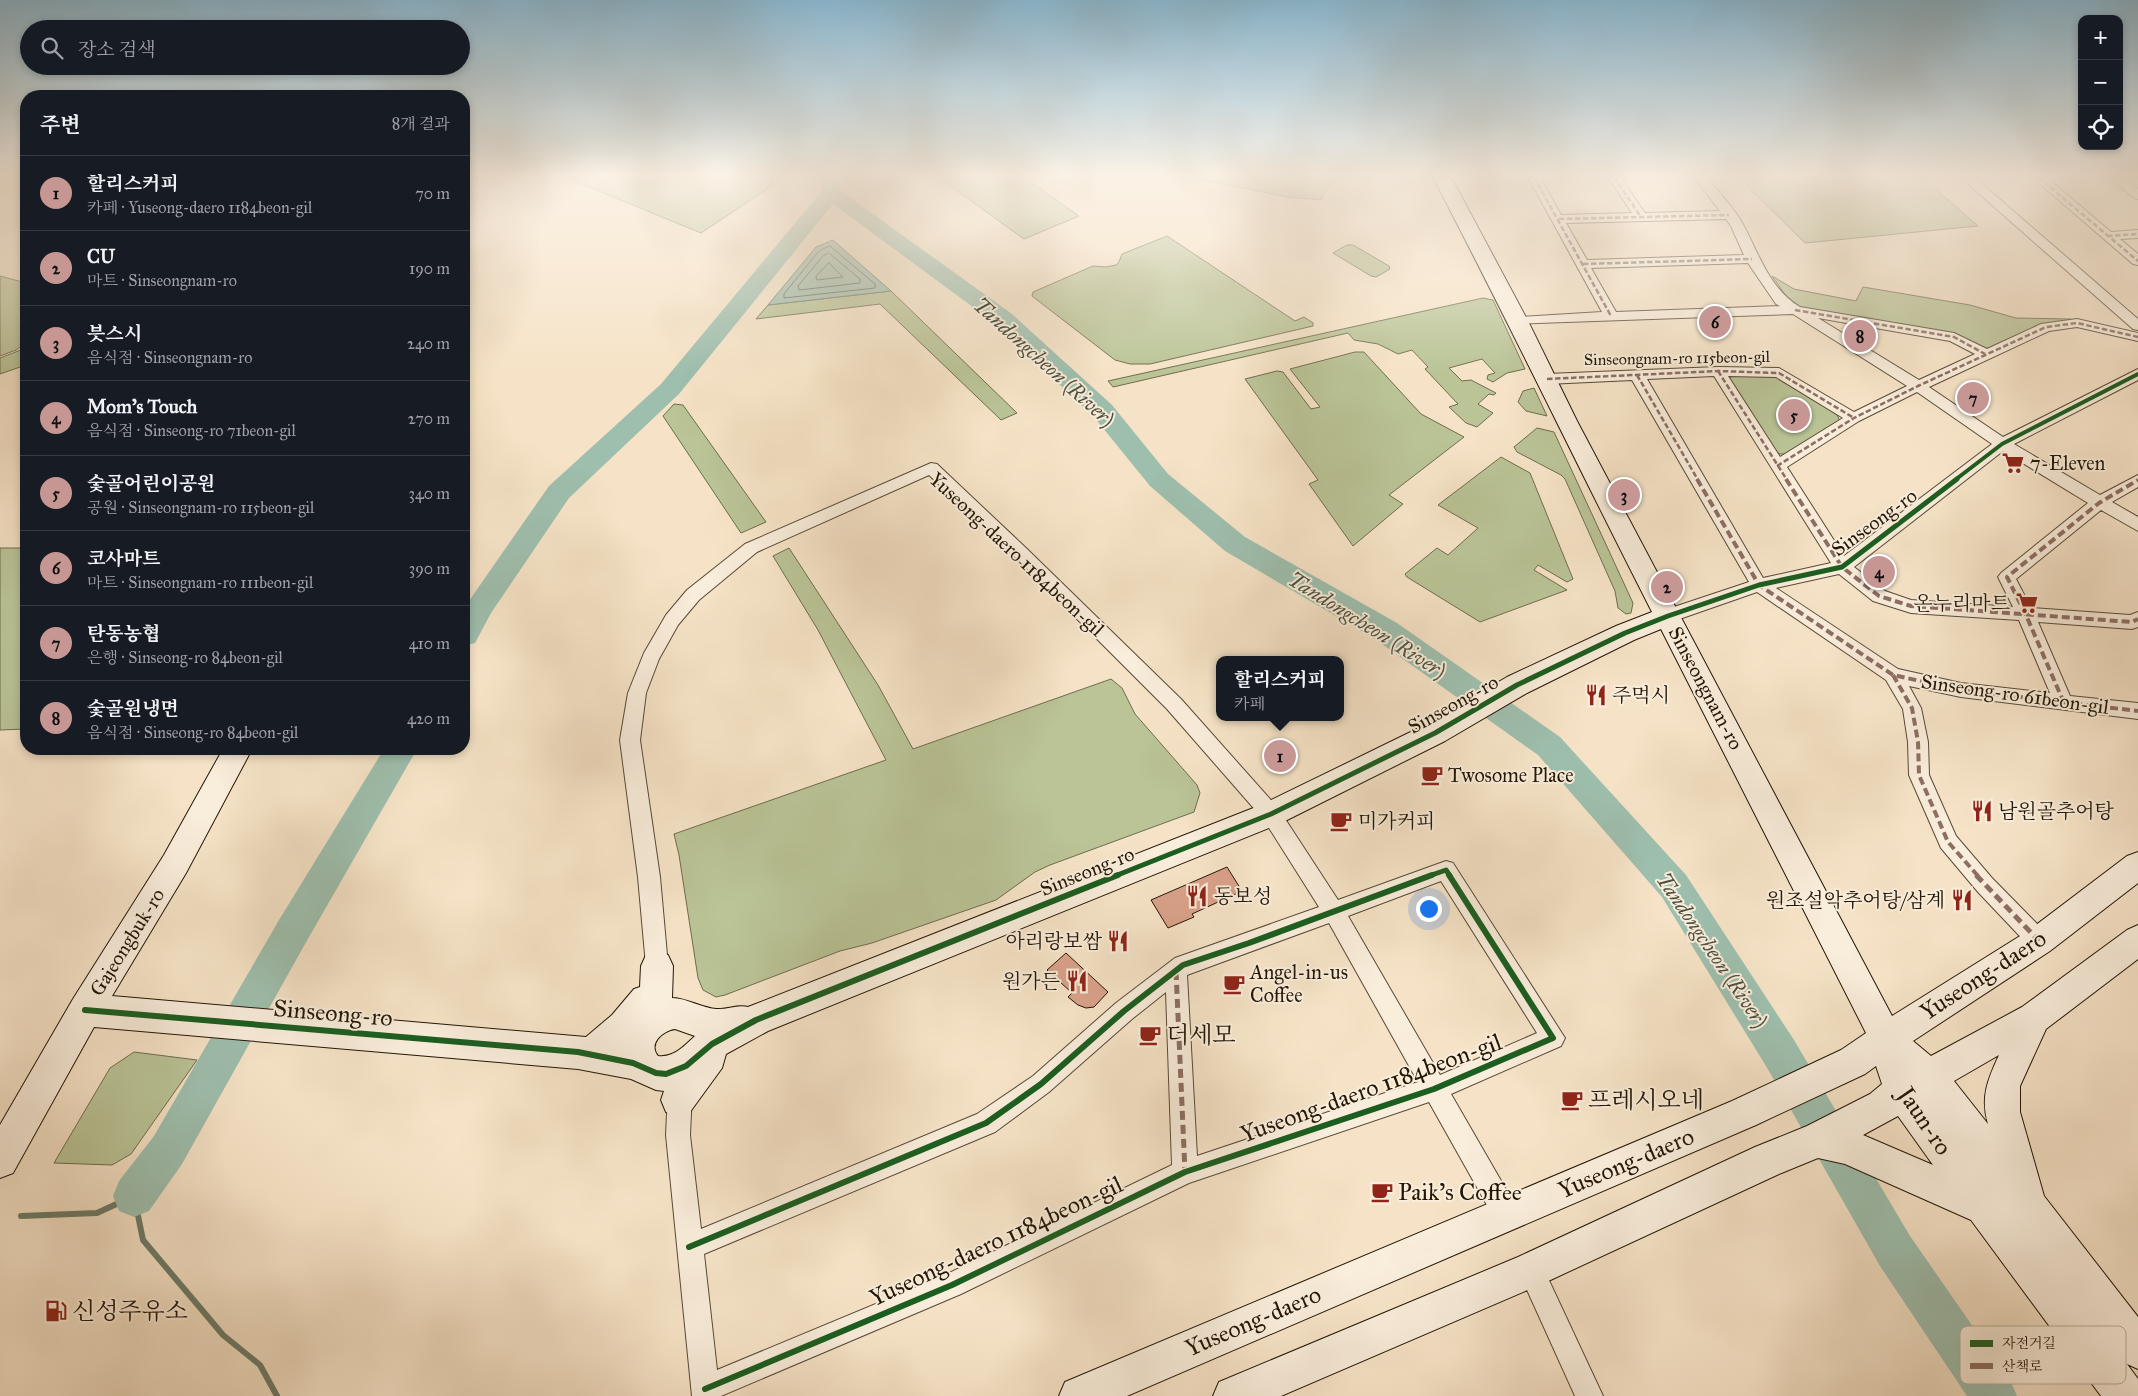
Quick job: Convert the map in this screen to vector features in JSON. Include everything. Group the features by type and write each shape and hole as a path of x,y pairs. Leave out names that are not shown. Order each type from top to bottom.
{"street":[{"name":"Sinseongnam-ro","path":"1476,242 1518,321 1566,421 1870,1005 1886,1040"},
{"path":"1571,242 1612,316"},
{"path":"1746,242 1752,259 1781,301 1918,386 2002,444 2138,525"},
{"path":"2041,242 2138,326"},
{"path":"2115,242 2138,261"},
{"path":"1583,264 1752,259"},
{"path":"1518,321 1795,310 1954,337 1985,354"},
{"path":"1777,466 1854,418 1985,354 2046,327 2077,324 2138,337"},
{"path":"1718,371 1842,567 1879,596 1911,606 2132,622 2138,619"},
{"name":"Sinseongnam-ro 115beon-gil","path":"1547,379 1718,371 1779,373 1854,418"},
{"name":"Sinseong-ro","path":"739,1026 1271,814 1435,733 1517,685 1625,633 1668,616 1759,585 1842,567 2002,444 2138,374"},
{"path":"1637,375 1759,585"},
{"name":"Yuseong-daero 1184beon-gil","path":"659,978 649,877 630,740 637,693 650,658 672,620 693,595 751,548 931,468 1021,553 1174,704 1271,814 1334,912 1506,1214"},
{"path":"2064,702 2026,615 2007,577 2099,503 2138,480"},
{"name":"Sinseong-ro 61beon-gil","path":"1759,585 1893,675 1961,690 2138,711"},
{"name":"Sinseong-ro 61beon-gil","path":"1893,675 1912,708 1918,742 1919,775 1948,842 1985,885 2039,941"},
{"name":"Gajeongbuk-ro","path":"0,1160 85,1010 175,864 235,755"},
{"name":"Yuseong-daero","path":"1079,1396 1744,1113 1853,1062 1920,1016 2039,941 2138,865"},
{"name":"Yuseong-daero 1184beon-gil","path":"678,1135 689,1247 705,1392 952,1284 1185,1172 1434,1089 1553,1038 1446,870 1183,965 1124,1011 1041,1084 986,1122 689,1247"},
{"path":"1233,1396 1531,1270 1768,1160 1818,1140 2034,1018 2138,940"},
{"path":"1176,972 1185,1172"},
{"path":"659,978 671,1002 700,1029 701,1039 671,1078 678,1135"},
{"path":"659,978 701,1012 739,1026"},
{"path":"659,978 654,1009 638,1044 638,1054 641,1063 671,1078"},
{"path":"592,1053 617,1034 637,1014 659,978"},
{"name":"Sinseong-ro","path":"85,1010 592,1053"},
{"path":"592,1053 620,1043 645,1030 657,1018 668,1014 687,1017 716,1026 739,1026"},
{"path":"2030,1208 2002,1112 2003,1085 2034,1018"},
{"path":"671,1078 712,1053 739,1026"},
{"path":"592,1053 637,1076 657,1089 712,1044 739,1026"},
{"name":"Jaun-ro","path":"1886,1040 1904,1091 1984,1206 2074,1326"},
{"name":"Jaun-ro","path":"1904,1091 2030,1208 2120,1326"},
{"path":"1818,1140 1847,1146 1984,1206"},
{"path":"1531,1270 1589,1396"},
{"name":"Jaun-ro","path":"2126,1333 2138,1349"},
{"name":"Jaun-ro","path":"2117,1384 2126,1396"}],"shaded area":[{"path":"1152,242 1176,242 1295,321 1304,317 1313,323 1313,326 1150,364 1130,364 1115,360 1032,296 1033,292 1093,266 1106,267 1116,265 1122,254"},
{"path":"1347,245 1353,245 1389,266 1390,269 1376,277 1371,276 1333,253"},
{"path":"0,276 20,281 20,347 0,356"},
{"path":"1772,276 1794,289 1856,301 1863,287 1970,305 2016,318 2070,319 2109,328 2073,322 1988,349 1978,348 1955,334 1798,307 1791,303"},
{"path":"891,291 1017,413 1001,420 880,304 756,319 768,305"},
{"path":"1483,298 1493,300 1525,369 1507,373 1493,382 1487,379 1488,375 1495,373 1482,359 1449,368 1462,381 1471,380 1496,393 1494,395 1489,394 1478,404 1493,413 1477,427 1466,423 1449,407 1458,404 1425,369 1428,367 1412,350 1398,354 1378,344 1354,340 1348,333 1113,387 1108,381"},
{"path":"20,350 20,367 0,374 0,358"},
{"path":"1355,352 1364,352 1421,414 1464,437 1389,495 1403,504 1353,546 1309,484 1318,480 1245,379 1277,371 1283,372 1311,409 1320,407 1290,369"},
{"path":"1733,375 1778,376 1835,411 1840,421 1787,454 1780,454 1773,450 1728,380"},
{"path":"1534,388 1547,416 1526,411 1518,402 1523,391"},
{"path":"674,404 683,405 766,522 741,533 663,416"},
{"path":"1537,428 1554,432 1633,603 1631,613 1626,614 1618,608 1615,591 1565,479 1561,475 1517,452 1514,447"},
{"path":"1501,457 1530,473 1573,579 1567,582 1538,565 1534,570 1567,590 1480,622 1405,574 1437,548 1448,555 1478,528 1438,505"},
{"path":"0,548 20,548 20,729 0,730"},
{"path":"789,548 878,685 913,749 1111,679 1122,688 1135,714 1197,785 1200,793 1194,812 1050,865 1035,872 996,900 872,943 840,951 725,995 716,997 703,990 698,978 674,834 886,760 818,630 773,556"},
{"path":"134,1052 197,1060 131,1154 112,1165 54,1163 110,1068"}],"water":[{"path":"828,242 835,242 891,291 768,305 816,247"}],"building":[{"name":"동보성","path":"1227,867 1242,891 1192,914 1194,917 1168,928 1151,900"},
{"name":"원가든","path":"1066,953 1108,992 1094,1007 1086,1008 1078,1005 1068,997 1072,993 1047,970"}],"waterway":[{"path":"470,624 479,607 559,492 670,389 791,242"},
{"name":"Tandongcheon (River)","path":"898,242 1004,319 1103,411 1159,480 1235,544 1386,631 1549,746 1674,886 1780,1053 1895,1251 1960,1346"},
{"path":"134,1196 168,1150 292,932 397,755"},
{"path":"21,1216 97,1213 134,1196 143,1240 223,1335 260,1365 277,1396"},
{"name":"Tandongcheon (River)","path":"1986,1384 1994,1396"}],"marked path":[{"path":"1570,242 1611,316"},
{"path":"2116,242 2138,261"},
{"path":"1583,264 1752,259"},
{"path":"1795,310 1954,337 1985,354"},
{"path":"1777,466 1854,418 1918,386 2046,327 2077,323 2138,337"},
{"path":"1718,371 1842,567 1879,596 1911,606 2132,622 2138,619"},
{"path":"1547,379 1718,371 1779,373 1854,418"},
{"path":"1637,375 1759,585 1893,675 1961,690 2138,711"},
{"path":"2064,703 2026,615 2007,577 2099,503 2138,480"},
{"path":"1893,675 1912,708 1918,742 1919,775 1948,842 1985,885 2039,941"},
{"path":"1176,971 1185,1172"}],"cycle path":[{"path":"85,1010 578,1052 633,1063 656,1073 666,1074 686,1066 712,1044 756,1020 1271,814 1435,733 1517,685 1625,633 1668,616 1759,585 1842,567 2002,444 2138,374"},
{"path":"689,1247 986,1123 1041,1084 1124,1011 1183,965 1249,943 1446,870 1553,1038 1434,1089 1185,1172 952,1285 705,1389"}],"place":[{"name":"코사마트","path":"1715,322"},
{"name":"숯골원냉면","path":"1860,336"},
{"name":"탄동농협","path":"1973,398"},
{"name":"숯골어린이공원","path":"1794,415"},
{"name":"7-Eleven","path":"2013,463"},
{"name":"븟스시","path":"1624,495"},
{"name":"Mom's Touch","path":"1879,572"},
{"name":"CU","path":"1667,587"},
{"name":"온누리마트","path":"2027,603"},
{"name":"주먹시","path":"1596,695"},
{"name":"할리스커피","path":"1280,756"},
{"name":"Twosome Place","path":"1432,775"},
{"name":"남원골추어탕","path":"1982,811"},
{"name":"미가커피","path":"1341,821"},
{"name":"동보성","path":"1197,896"},
{"name":"원조설악추어탕/삼계","path":"1962,900"},
{"name":"아리랑보쌈","path":"1118,941"},
{"name":"원가든","path":"1077,981"},
{"name":"Angel-in-us Coffee","path":"1234,984"},
{"name":"더세모","path":"1150,1035"},
{"name":"프레시오네","path":"1572,1100"},
{"name":"Paik's Coffee","path":"1382,1192"},
{"name":"신성주유소","path":"56,1311"}]}
